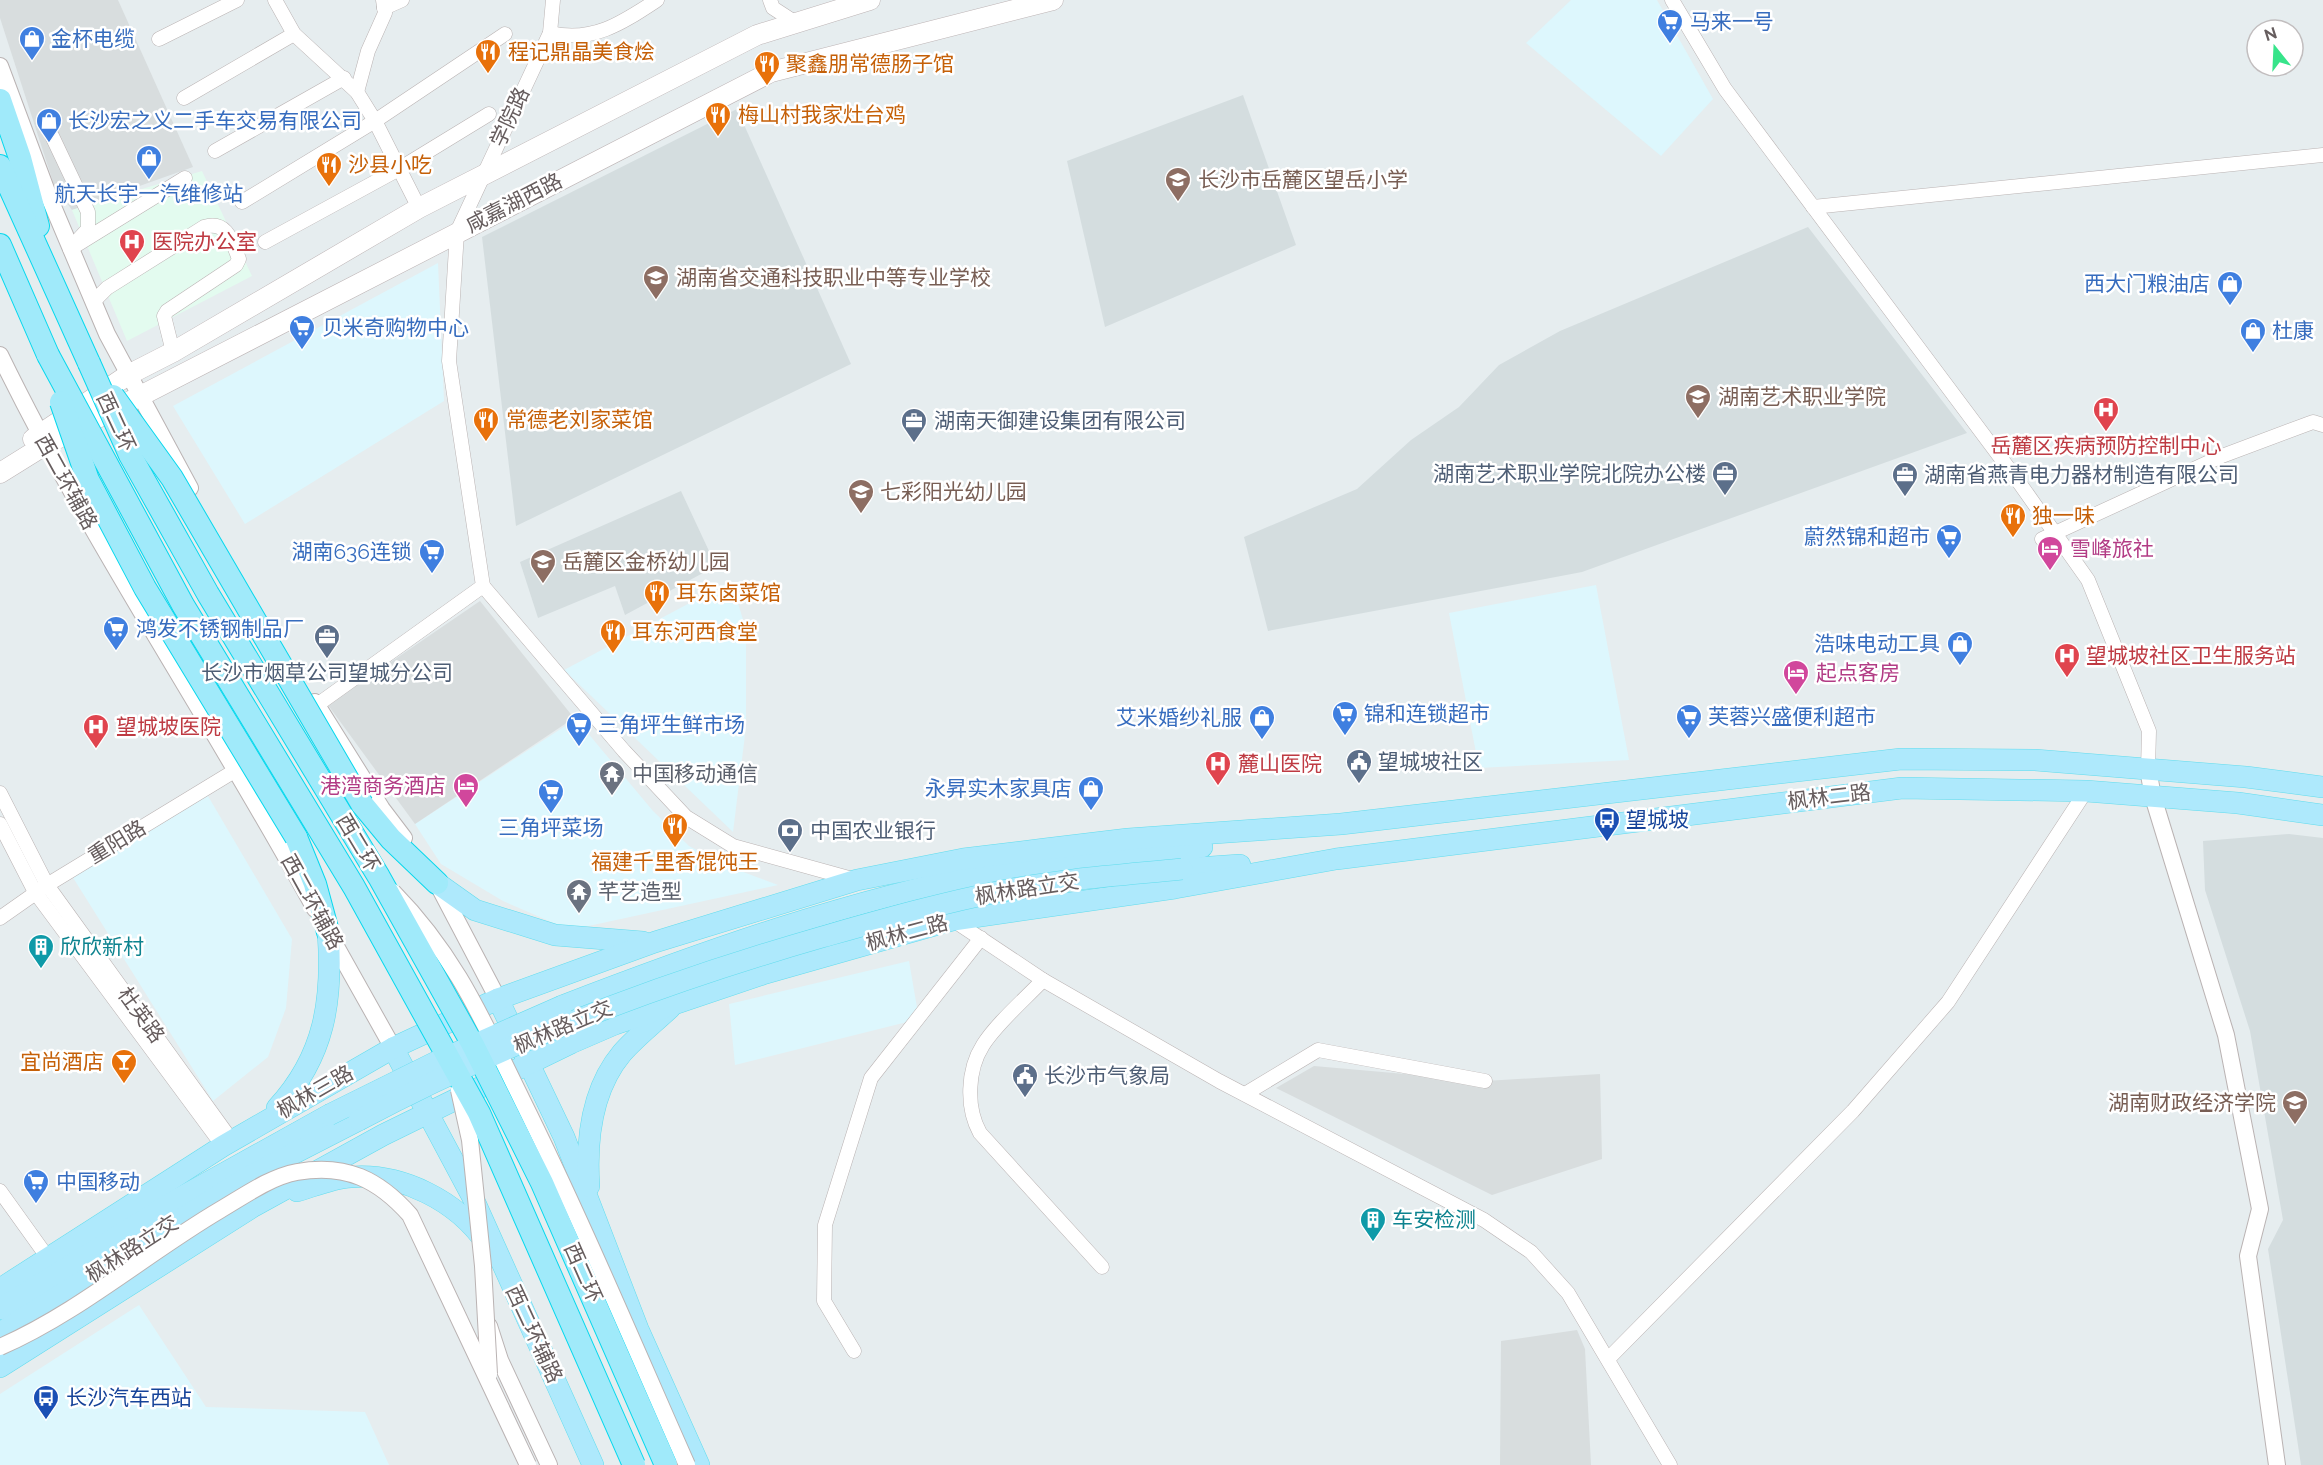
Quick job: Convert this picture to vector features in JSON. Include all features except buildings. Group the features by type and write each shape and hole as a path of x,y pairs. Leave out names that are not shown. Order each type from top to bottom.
{"highway":[{"path":"0,100 31,199 49,277"},
{"name":"西二环","path":"0,166 130,455 208,594 379,877 511,1117 568,1240 666,1465"},
{"name":"西二环","path":"0,245 48,355 183,605 354,887 447,1055 498,1155 634,1465"},
{"path":"0,260 20,291"},
{"path":"48,355 61,402 88,480 145,588 296,837 315,884 328,932"},
{"path":"89,363 172,478 362,804 391,839 437,884"}],"main road":[{"name":"咸嘉湖西路","path":"0,473 128,375 173,352 419,208 757,35 870,0"},
{"name":"咸嘉湖西路","path":"0,463 42,440 140,396 771,72 1053,0"},
{"name":"枫林二路","path":"655,942 857,880 963,859 1128,839 1341,824 1901,759 2035,760 2323,787"},
{"name":"枫林二路","path":"530,1063 615,1024 676,1002 763,974 953,920 1175,888 1336,859 1902,788 2086,791 2238,803 2323,815"},
{"name":"枫林二路","path":"1178,860 1341,824"},
{"name":"枫林二路","path":"1178,860 1336,859"},
{"name":"枫林路立交","path":"0,1309 178,1199 329,1115 440,1060 552,1010 660,967 830,912 1001,870 1178,860"},
{"name":"枫林路立交","path":"0,1333 250,1176 400,1098 569,1023 680,980 749,957 935,906 1178,860"},
{"path":"437,884 475,910 555,935 655,942"},
{"path":"256,1126 272,1114 302,1077 322,1029 331,976 328,932"},
{"name":"枫林三路","path":"0,1289 227,1143 393,1048 498,999 655,942"},
{"path":"498,999 564,1137 590,1210 638,1329 699,1465"},
{"path":"590,1210 588,1137 595,1107 605,1080 621,1054 676,1002"},
{"name":"西二环辅路","path":"393,1048 472,1196 593,1465"},
{"path":"0,1367 254,1206 383,1134 530,1063"},
{"path":"254,1206 350,1177 373,1178 403,1184 442,1200 454,1209 478,1231 502,1267"}],"street":[{"path":"159,39 237,0"},
{"path":"275,0 294,34 357,92 375,121 419,208"},
{"path":"283,14 287,0"},
{"path":"357,92 368,51 385,13 384,4 402,0"},
{"name":"学院路","path":"457,232 550,33 553,0"},
{"path":"550,33 570,37 590,36 613,28 657,0"},
{"path":"770,0 773,8 796,23"},
{"path":"1672,0 1725,89 1813,207 2048,536 2088,580 2149,731 2148,769 2153,797 2226,1035 2260,1209 2248,1256 2277,1465"},
{"path":"184,98 294,34"},
{"path":"242,202 375,121 505,34"},
{"path":"0,66 70,249 128,375 217,538 382,809 437,884 498,999"},
{"path":"214,151 344,78"},
{"path":"265,242 399,169 489,114"},
{"path":"52,135 88,212 88,229 70,249"},
{"path":"1813,207 2323,155"},
{"path":"70,249 185,178"},
{"path":"93,302 107,288 204,227 215,224 220,226 228,235 239,259 236,265 167,311 164,316 173,352"},
{"path":"457,232 449,361 483,586 624,752 686,817 733,846 857,880"},
{"name":"西二环辅路","path":"0,355 42,440 94,534 234,767 393,1048"},
{"path":"2048,536 2222,456 2313,422 2323,425"},
{"path":"317,705 483,586"},
{"name":"重阳路","path":"0,909 234,767"},
{"path":"1609,1358 1853,1111 1948,1002 2086,791"},
{"name":"杜英路","path":"0,793 39,885"},
{"name":"杜英路","path":"0,825 39,885 227,1143"},
{"path":"379,877 438,942 468,991 542,1142 687,1465"},
{"name":"重阳路","path":"0,918 39,885"},
{"path":"953,920 1042,980 1245,1094 1484,1220 1531,1252 1568,1293 1609,1358 1670,1465"},
{"path":"854,1351 824,1301 825,1226 871,1078 981,938"},
{"path":"1042,980 982,1045 969,1096 973,1120 980,1133 1102,1268"},
{"path":"1245,1094 1318,1050 1485,1081"},
{"path":"447,1055 459,1089 470,1140 488,1322 489,1382"},
{"path":"0,1347 30,1332 251,1192 296,1172 328,1170 353,1174 382,1187 410,1215 528,1465"},
{"path":"0,1191 44,1260"},
{"path":"0,1206 44,1260"},
{"path":"488,1322 500,1359 549,1465"}],"shaded area":[{"path":"0,0 118,0 193,167 72,210 54,185 0,18"},
{"path":"1571,0 1657,0 1713,99 1661,156 1526,43"},
{"name":"长沙市岳麓区望岳小学","path":"1243,95 1296,245 1105,327 1067,161"},
{"name":"湖南省交通科技职业中等专业学校","path":"737,109 851,364 516,526 482,237"},
{"path":"202,171 252,276 127,341 72,210"},
{"name":"湖南艺术职业学院","path":"1808,227 1967,433 1582,572 1268,631 1244,537 1357,489 1411,440 1459,407 1499,365 1560,331"},
{"path":"438,263 444,401 245,524 173,406"},
{"path":"681,491 716,566 625,615 615,586 538,618 520,562"},
{"path":"731,581 746,629 746,727 733,832 564,670"},
{"path":"1596,585 1629,760 1479,768 1449,613"},
{"path":"480,601 574,718 415,824 328,705"},
{"path":"576,719 653,811 689,846 727,866 778,885 570,930 503,901 441,864 415,824"},
{"path":"205,791 292,939 286,1008 268,1057 213,1101 72,876"},
{"name":"湖南财政经济学院","path":"2289,834 2323,838 2323,1465 2301,1465 2268,1249 2283,1220 2250,1031 2205,890 2203,841"},
{"path":"909,961 919,1019 735,1065 729,1004"},
{"path":"1314,1066 1485,1081 1600,1074 1602,1159 1492,1195 1276,1088"},
{"path":"139,1305 206,1407 365,1412 389,1465 0,1465 0,1394"},
{"path":"1577,1330 1585,1349 1591,1465 1500,1465 1501,1341"}],"place":[{"name":"马来一号","path":"1670,45"},
{"name":"金杯电缆","path":"32,62"},
{"name":"程记鼎晶美食烩","path":"488,75"},
{"name":"聚鑫朋常德肠子馆","path":"767,87"},
{"name":"梅山村我家灶台鸡","path":"718,138"},
{"name":"长沙宏之义二手车交易有限公司","path":"49,144"},
{"name":"航天长宇一汽维修站","path":"149,181"},
{"name":"沙县小吃","path":"329,188"},
{"name":"长沙市岳麓区望岳小学","path":"1178,203"},
{"name":"医院办公室","path":"132,265"},
{"name":"湖南省交通科技职业中等专业学校","path":"656,301"},
{"name":"西大门粮油店","path":"2230,307"},
{"name":"贝米奇购物中心","path":"302,351"},
{"name":"杜康","path":"2253,354"},
{"name":"湖南艺术职业学院","path":"1698,420"},
{"name":"岳麓区疾病预防控制中心","path":"2106,433"},
{"name":"常德老刘家菜馆","path":"486,443"},
{"name":"湖南天御建设集团有限公司","path":"914,444"},
{"name":"湖南艺术职业学院北院办公楼","path":"1725,497"},
{"name":"湖南省燕青电力器材制造有限公司","path":"1905,498"},
{"name":"七彩阳光幼儿园","path":"861,515"},
{"name":"独一味","path":"2013,539"},
{"name":"蔚然锦和超市","path":"1949,560"},
{"name":"雪峰旅社","path":"2050,572"},
{"name":"湖南636连锁","path":"432,575"},
{"name":"岳麓区金桥幼儿园","path":"543,585"},
{"name":"耳东卤菜馆","path":"657,616"},
{"name":"鸿发不锈钢制品厂","path":"116,652"},
{"name":"耳东河西食堂","path":"613,655"},
{"name":"长沙市烟草公司望城分公司","path":"327,660"},
{"name":"浩味电动工具","path":"1960,667"},
{"name":"望城坡社区卫生服务站","path":"2067,679"},
{"name":"起点客房","path":"1796,696"},
{"name":"锦和连锁超市","path":"1345,737"},
{"name":"芙蓉兴盛便利超市","path":"1689,740"},
{"name":"艾米婚纱礼服","path":"1262,741"},
{"name":"三角坪生鲜市场","path":"579,748"},
{"name":"望城坡医院","path":"96,750"},
{"name":"望城坡社区","path":"1359,785"},
{"name":"麓山医院","path":"1218,787"},
{"name":"中国移动通信","path":"612,797"},
{"name":"港湾商务酒店","path":"466,809"},
{"name":"永昇实木家具店","path":"1091,812"},
{"name":"三角坪菜场","path":"551,815"},
{"name":"望城坡","path":"1607,843"},
{"name":"福建千里香馄饨王","path":"675,849"},
{"name":"中国农业银行","path":"790,854"},
{"name":"芊艺造型","path":"579,915"},
{"name":"欣欣新村","path":"41,970"},
{"name":"宜尚酒店","path":"124,1085"},
{"name":"长沙市气象局","path":"1025,1099"},
{"name":"湖南财政经济学院","path":"2295,1126"},
{"name":"中国移动","path":"36,1205"},
{"name":"车安检测","path":"1373,1243"},
{"name":"长沙汽车西站","path":"46,1421"}]}
